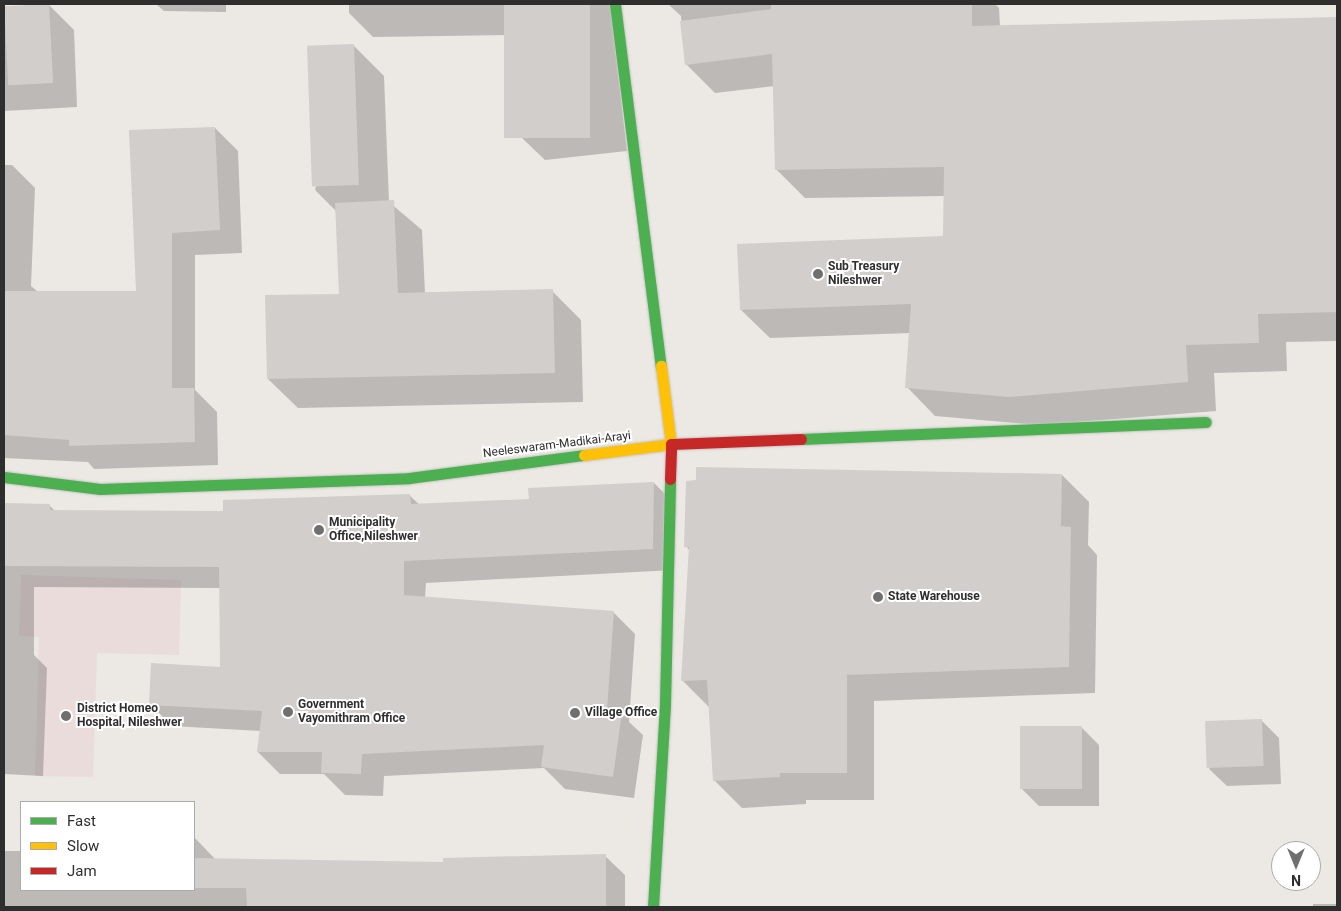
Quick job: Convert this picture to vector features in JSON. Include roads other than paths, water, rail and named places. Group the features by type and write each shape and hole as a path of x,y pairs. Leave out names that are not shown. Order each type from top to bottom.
{"main road":[{"path":"615,4 671,444 665,704 653,907"},
{"name":"Neeleswaram-Madikai-Arayi","path":"4,477 100,489 409,478 671,444 1206,422"}],"place":[{"name":"Sub Treasury Nileshwer","path":"818,274"},
{"name":"Municipality Office,Nileshwer","path":"319,530"},
{"name":"State Warehouse","path":"878,597"},
{"name":"Government Vayomithram Office","path":"288,712"},
{"name":"Village Office","path":"575,713"},
{"name":"District Homeo Hospital, Nileshwer","path":"66,716"}]}
